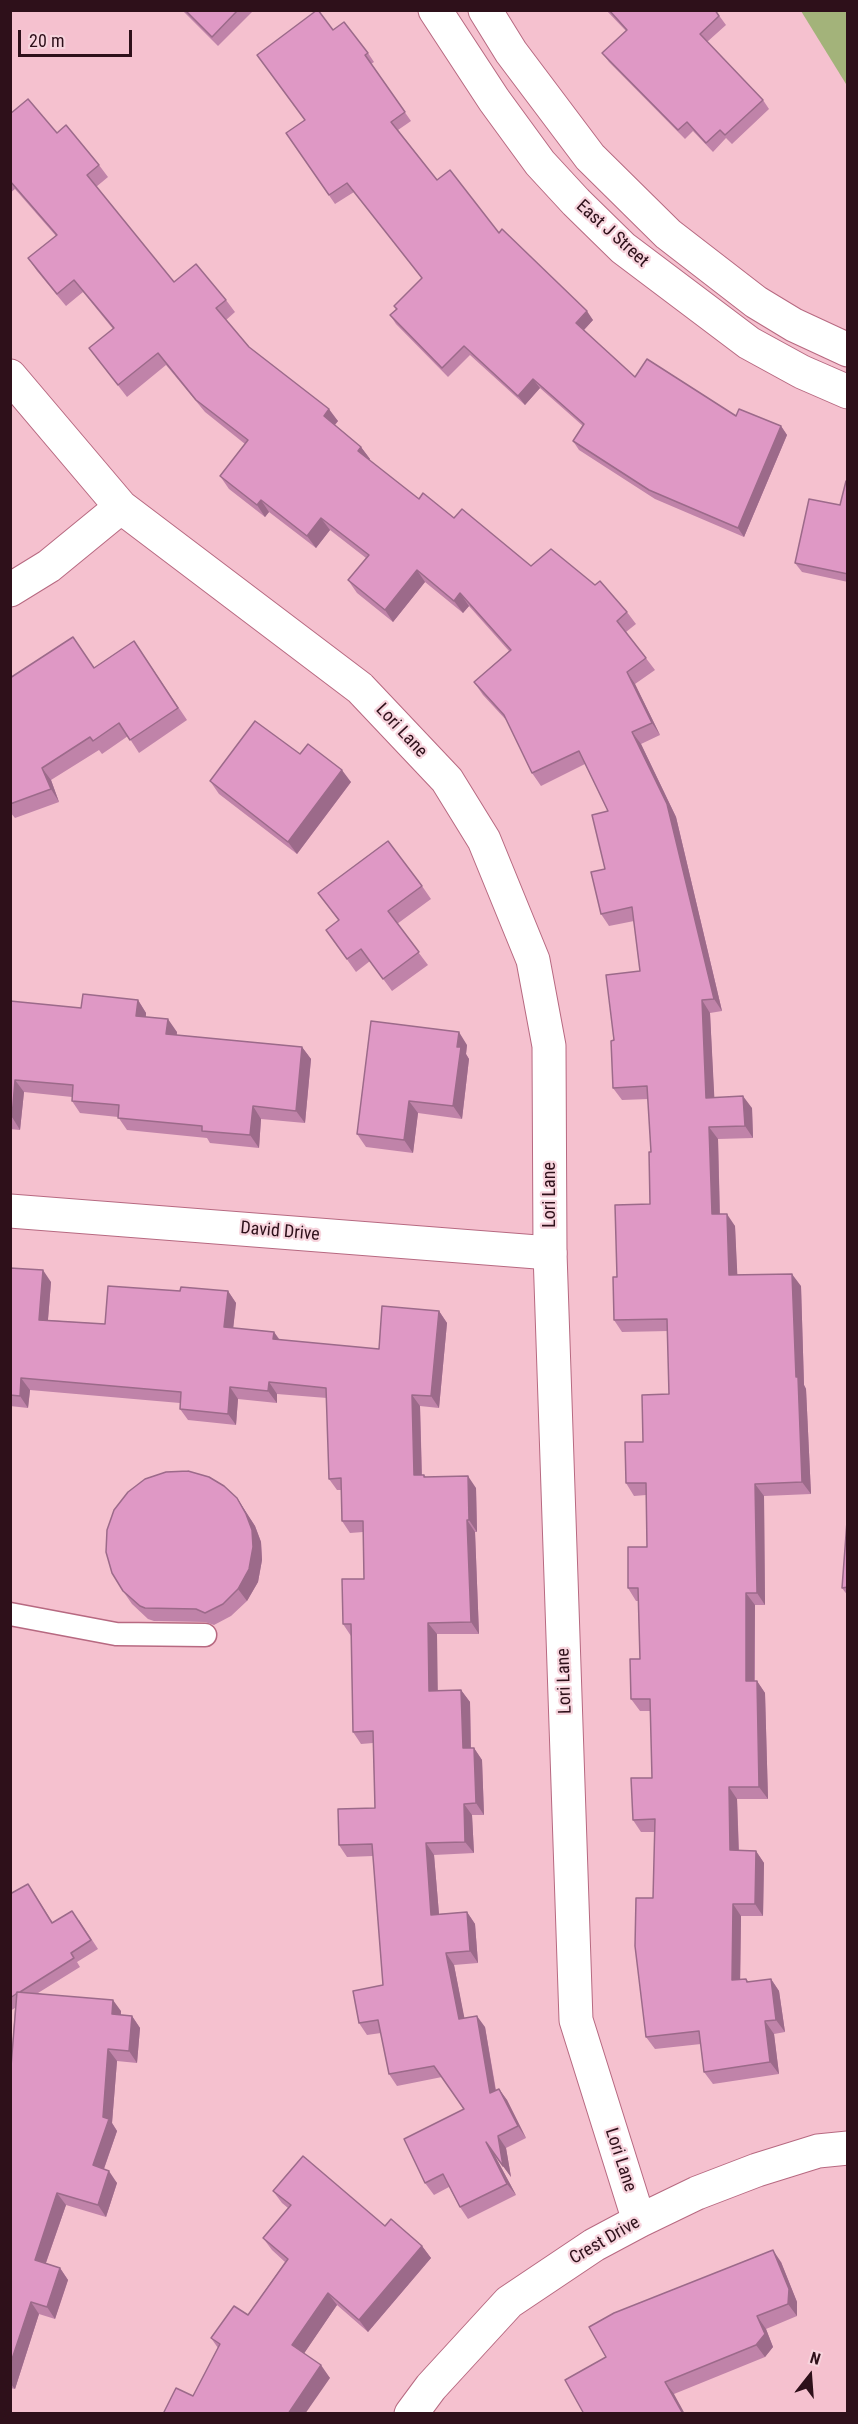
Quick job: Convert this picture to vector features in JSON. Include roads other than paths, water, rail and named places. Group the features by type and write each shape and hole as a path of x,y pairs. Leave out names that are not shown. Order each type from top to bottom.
{"street":[{"name":"East J Street","path":"435,10 494,100 540,163 623,248 749,343 802,372 848,392"},
{"name":"East J Street","path":"485,10 511,52 590,157 668,234 756,302 794,325 848,350"},
{"name":"Lori Lane","path":"10,376 121,507 360,688 447,780 484,840 533,960 549,1046 550,1253 576,2019 639,2221"},
{"path":"10,590 49,566 121,507"},
{"name":"David Drive","path":"10,1211 550,1253"},
{"name":"Crest Drive","path":"411,2414 431,2387 509,2302 568,2261 639,2221 697,2193 757,2170 818,2151 848,2148"}],"lane":[{"path":"10,1614 116,1634 205,1635"}]}
